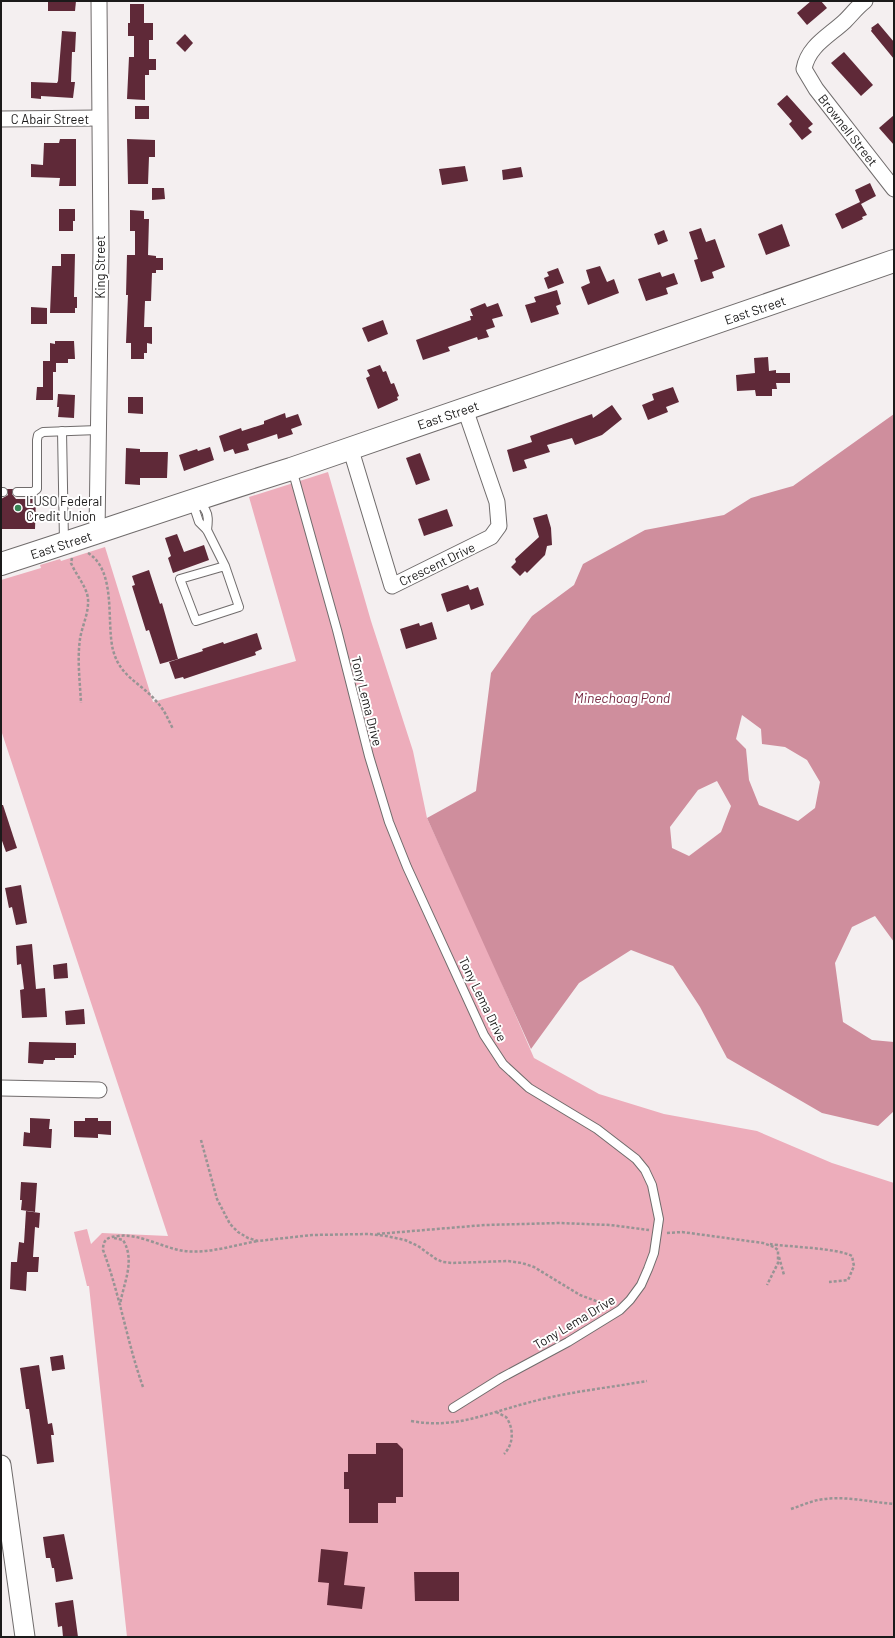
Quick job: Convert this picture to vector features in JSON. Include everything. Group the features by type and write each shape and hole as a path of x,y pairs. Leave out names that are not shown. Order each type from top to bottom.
{"main road":[{"name":"East Street","path":"1,564 69,548 98,533 291,469 350,447 894,262"}],"street":[{"name":"King Street","path":"98,533 100,249 99,1"},
{"name":"Brownell Street","path":"856,4 845,20 818,42 806,60 804,69 816,89 894,189"},
{"name":"C Abair Street","path":"1,119 99,118"},
{"name":"Crescent Drive","path":"350,447 392,586 491,537 499,526 497,502 464,409"},
{"path":"1,1088 99,1090"},
{"path":"1,1464 6,1540 25,1637"}],"lane":[{"path":"17,492 33,492 36,489 38,435 43,432 98,430"},
{"path":"62,431 69,548"},
{"name":"Tony Lema Drive","path":"291,469 337,630 369,756 389,822 407,867 484,1035 503,1064 529,1088 597,1129 636,1159 645,1170 652,1185 659,1219 654,1253 641,1285 630,1300 620,1310 568,1342 501,1378 453,1408"},
{"path":"198,500 205,508 208,519 207,530 225,566 239,607 196,621 180,580 225,566"}],"path":[{"path":"69,548 71,563 86,592 88,600 78,654 81,703"},
{"path":"86,552 93,556 98,562 108,588 113,649 116,660 130,679 155,699 164,711 173,729"},
{"path":"201,1140 217,1199 230,1224 238,1232 248,1238 258,1241"},
{"path":"143,1387 134,1360 110,1268 103,1250 103,1243 109,1237 120,1235 130,1236 185,1251 204,1252 258,1241 312,1235 369,1234 485,1225 560,1223 637,1227 658,1234 682,1232 848,1253 852,1256 854,1266 848,1280 829,1282"},
{"path":"369,1234 405,1240 418,1246 436,1259 452,1264 508,1261 522,1263 534,1267 580,1294 620,1310"},
{"path":"109,1237 123,1240 129,1262 129,1269 120,1306"},
{"path":"763,1243 778,1250 784,1275"},
{"path":"767,1285 778,1263 779,1256"},
{"path":"411,1421 444,1423 464,1421 528,1402 572,1393 647,1381"},
{"path":"495,1412 506,1417 512,1429 509,1447 504,1454"},
{"path":"791,1509 817,1500 829,1498 845,1498 894,1504"}],"shaded area":[{"path":"328,472 371,621 413,751 427,818 485,944 534,1058 599,1094 664,1114 757,1131 832,1163 894,1183 894,1637 127,1637 89,1286 87,1286 74,1232 87,1229 91,1244 102,1233 168,1236 1,730 1,580 41,568 40,565 60,559 61,561 105,547 153,702 296,661 249,497"}],"water":[{"name":"Minechoag Pond","path":"894,414 894,942 875,916 852,927 835,963 843,1022 872,1040 894,1042 894,1111 878,1126 822,1113 727,1058 700,1007 673,966 631,950 579,983 531,1049 427,818 476,791 491,673 532,616 574,585 583,564 645,530 724,515 751,498 793,486","holes":["742,715 761,729 762,744 785,747 807,760 820,782 815,808 798,821 759,805 749,780 746,749 736,739","717,781 731,806 721,832 689,856 672,848 670,827 698,790"]}],"building":[{"path":"48,1 76,1 75,11 48,11"},
{"path":"811,1 821,1 827,8 807,25 797,13"},
{"path":"130,4 144,4 144,23 153,23 153,40 149,40 149,59 156,59 156,70 149,70 149,75 145,75 145,100 127,99 129,57 134,57 134,36 128,36"},
{"path":"878,23 894,42 894,59 871,31 871,28"},
{"path":"62,31 76,32 75,52 72,52 71,82 75,82 73,98 41,96 41,99 31,98 31,82 57,83 58,81"},
{"path":"185,34 193,43 185,52 176,43"},
{"path":"844,52 873,85 861,96 831,63"},
{"path":"787,95 813,124 808,128 812,132 802,140 789,124 792,121 777,104"},
{"path":"135,106 149,106 149,119 135,119"},
{"path":"894,115 894,145 879,128"},
{"path":"60,139 76,139 76,186 59,186 60,178 31,177 31,164 43,165 44,143 59,143"},
{"path":"127,139 155,140 155,157 149,157 148,184 128,184"},
{"path":"465,166 468,181 442,185 439,169"},
{"path":"521,167 523,177 503,180 502,170"},
{"path":"870,183 876,196 861,204 867,215 862,217 863,219 842,229 835,214 860,202 855,190"},
{"path":"152,188 164,188 165,199 152,200"},
{"path":"59,209 75,209 73,231 59,231"},
{"path":"130,210 144,211 144,219 149,219 148,255 156,256 156,258 163,258 163,270 156,270 156,273 152,273 151,301 145,301 144,327 152,327 152,344 147,343 147,353 144,353 144,359 131,359 131,343 126,343 128,295 126,295 127,255 135,255 135,231 130,231"},
{"path":"782,224 790,246 766,255 758,234"},
{"path":"701,228 706,242 715,239 725,267 712,272 714,278 701,282 694,260 698,259 689,232"},
{"path":"664,230 668,241 658,245 654,234"},
{"path":"61,254 75,254 74,297 77,297 77,308 75,308 75,313 50,313 52,266 61,266"},
{"path":"600,266 607,282 614,279 619,293 588,305 581,287 590,283 586,270"},
{"path":"558,268 564,283 548,289 544,278 549,276 547,272"},
{"path":"660,272 662,277 674,273 678,284 666,288 668,294 646,301 638,279"},
{"path":"557,290 561,304 556,306 559,314 531,323 525,305 536,302 534,297"},
{"path":"485,303 487,307 498,303 503,316 492,319 495,327 486,330 489,337 478,340 477,337 448,347 450,351 423,360 416,340 471,320 470,316 473,316 470,309"},
{"path":"31,307 47,308 47,324 31,324"},
{"path":"383,320 388,334 368,342 362,328"},
{"path":"55,341 74,341 75,359 68,359 68,363 56,363 56,372 53,372 53,400 36,400 37,387 43,387 43,361 50,361 50,343 55,344"},
{"path":"768,357 769,371 776,370 776,373 790,373 790,383 776,383 777,389 772,389 772,396 756,396 755,390 737,391 736,375 755,373 754,358"},
{"path":"380,365 383,372 386,371 391,384 394,383 399,396 397,397 398,400 378,409 366,378 370,376 367,370"},
{"path":"673,387 679,402 666,407 668,412 648,420 642,405 654,400 652,394"},
{"path":"58,394 75,395 74,418 58,417"},
{"path":"128,397 143,397 143,414 128,413"},
{"path":"612,405 622,419 602,435 575,445 572,438 547,445 550,452 524,460 527,468 513,472 507,450 532,442 530,436 592,414 593,418"},
{"path":"285,413 286,418 298,414 302,425 291,429 293,434 278,439 277,434 247,444 249,450 235,454 233,449 224,452 219,436 241,428 242,431 264,424 264,421"},
{"path":"210,447 214,460 184,471 179,455 197,449 198,451"},
{"path":"126,448 140,449 140,452 168,452 167,478 140,478 140,485 125,484"},
{"path":"420,453 430,480 416,485 406,458"},
{"name":"LUSO Federal Credit Union","path":"7,489 13,489 12,494 16,499 36,499 35,529 1,529 1,499 8,495"},
{"path":"447,509 453,526 424,536 418,519"},
{"path":"547,514 551,528 552,545 547,546 545,555 527,573 525,571 520,576 511,567 516,562 515,559 539,537 533,518"},
{"path":"177,534 184,552 204,545 209,560 173,573 168,558 171,556 165,538"},
{"path":"149,570 160,604 162,603 178,659 160,664 149,630 146,631 132,586 135,585 132,576"},
{"path":"468,585 470,590 478,587 484,605 471,610 469,604 447,612 441,594"},
{"path":"432,622 437,639 406,649 400,629 419,623 420,626"},
{"path":"257,633 262,649 255,652 256,655 184,679 183,677 175,679 169,662 203,651 202,649 223,642 224,644"},
{"path":"1,805 3,805 17,848 6,852 1,838"},
{"path":"21,885 27,923 16,925 12,907 9,908 5,888"},
{"path":"32,944 36,989 45,988 47,1017 22,1018 20,990 24,989 21,964 17,965 16,946"},
{"path":"67,963 68,978 54,979 53,965"},
{"path":"84,1009 85,1024 66,1025 65,1011"},
{"path":"29,1042 76,1043 76,1055 74,1055 74,1058 55,1058 55,1060 44,1060 43,1064 28,1063"},
{"path":"30,1118 50,1119 49,1129 52,1129 51,1148 23,1146 24,1132 30,1133"},
{"path":"85,1118 98,1118 98,1121 111,1121 111,1135 98,1134 98,1138 74,1137 74,1121 85,1121"},
{"path":"21,1182 37,1183 35,1212 21,1210"},
{"path":"26,1211 40,1213 39,1228 35,1227 33,1257 39,1257 38,1272 27,1272 26,1291 10,1289 11,1262 17,1262 19,1242 24,1243"},
{"path":"63,1355 65,1369 52,1371 50,1357"},
{"path":"39,1365 48,1424 52,1423 54,1435 51,1435 54,1462 37,1464 29,1409 26,1409 20,1368"},
{"path":"376,1443 397,1443 403,1449 403,1497 396,1497 396,1503 378,1503 378,1523 349,1523 349,1489 344,1489 344,1472 348,1472 348,1454 376,1454"},
{"path":"64,1534 73,1579 56,1582 54,1568 52,1568 50,1558 46,1558 43,1537"},
{"path":"321,1549 348,1552 344,1585 365,1587 362,1609 327,1605 329,1583 318,1582"},
{"path":"414,1572 459,1572 459,1601 415,1601"},
{"path":"73,1600 78,1637 63,1637 62,1626 58,1627 55,1603"}],"place":[{"name":"LUSO Federal Credit Union","path":"18,508"}]}
